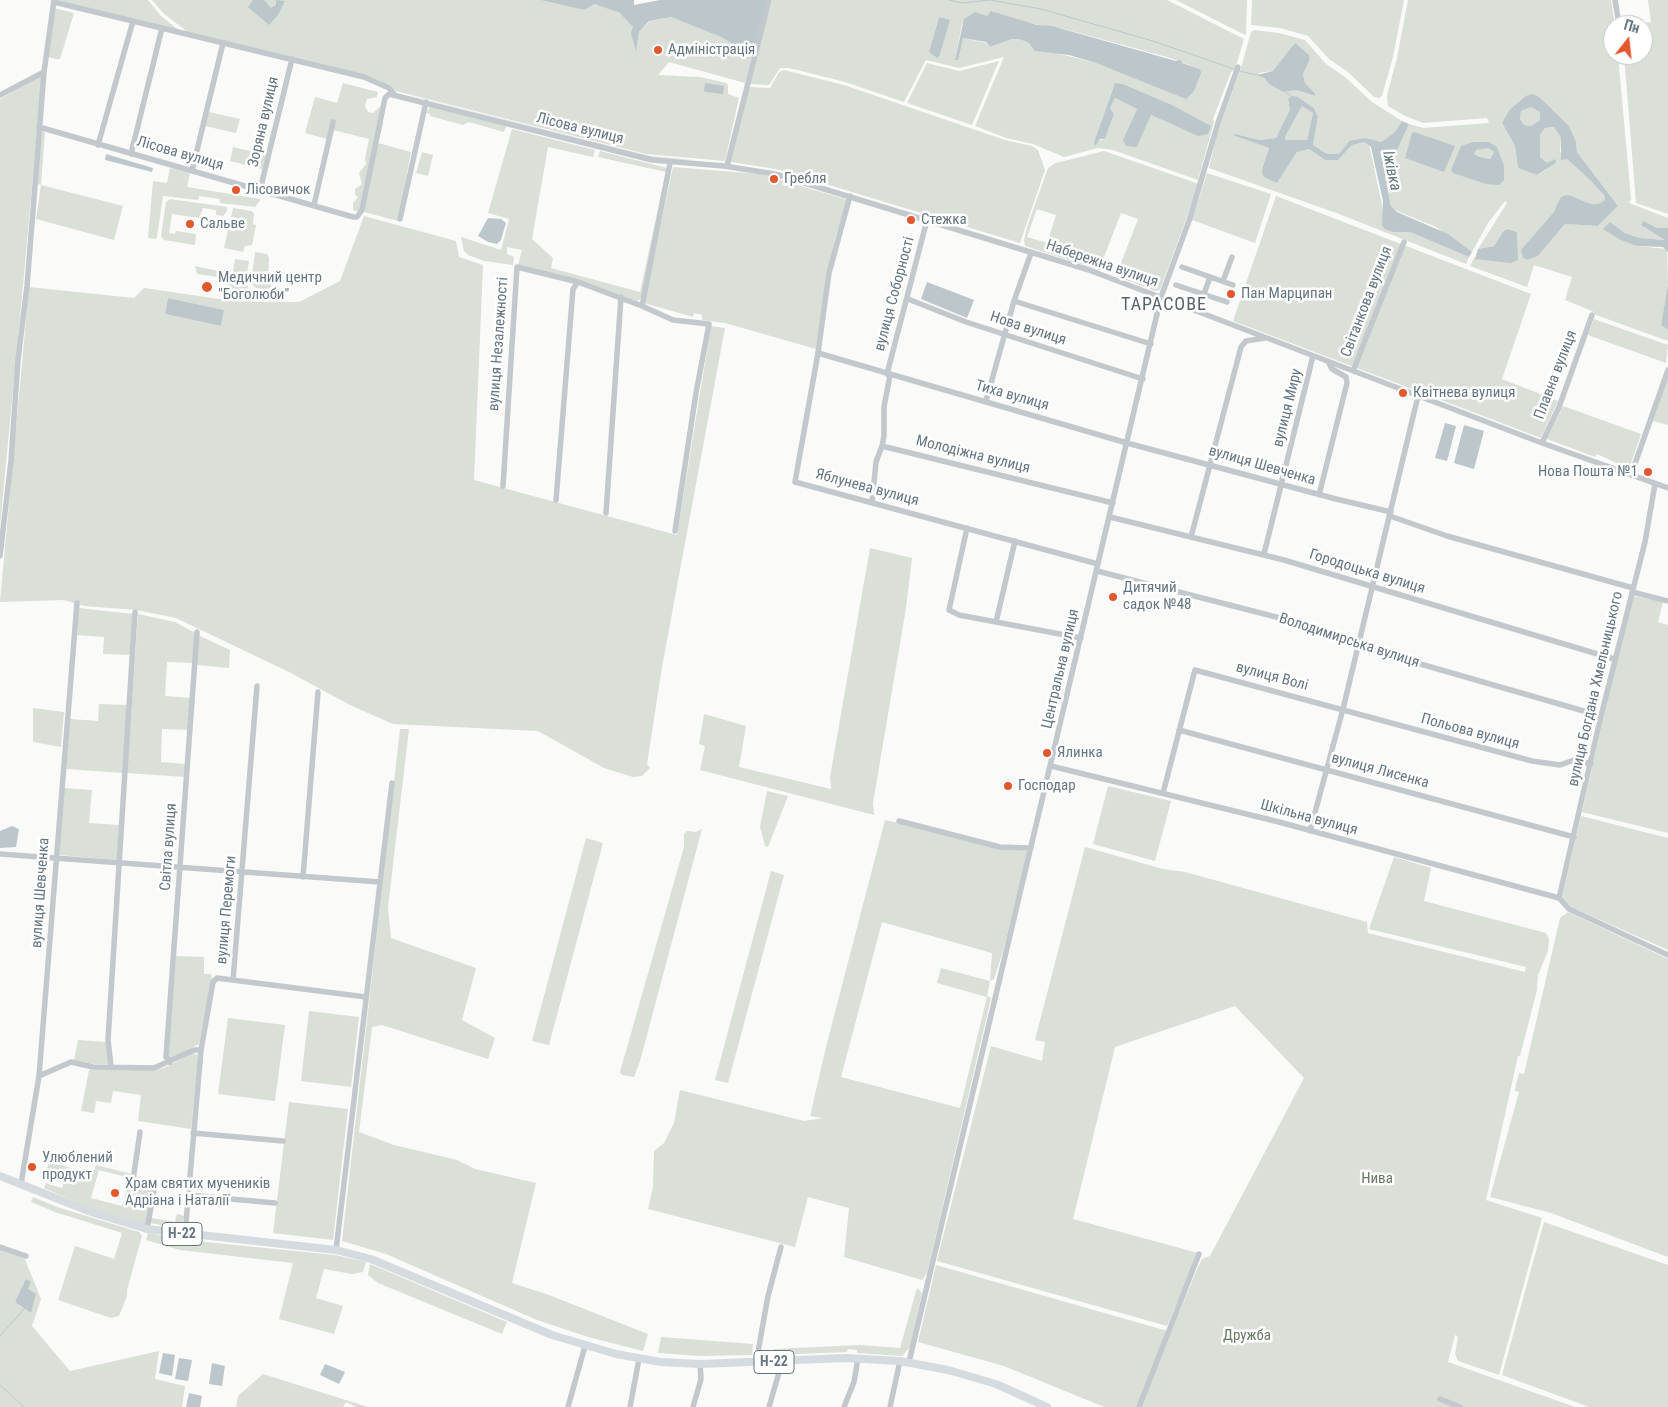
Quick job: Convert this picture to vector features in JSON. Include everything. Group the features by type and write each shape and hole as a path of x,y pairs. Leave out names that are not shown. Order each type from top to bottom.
{"main road":[{"name":"Н-22","path":"0,1176 91,1212 147,1229 336,1250 371,1259 529,1326 585,1346 639,1359 700,1364 858,1358 905,1362 948,1370 996,1384 1047,1407"}],"street":[{"path":"727,166 769,0"},
{"path":"1615,0 1618,15"},
{"path":"0,556 11,461 18,360 27,286 44,72 54,1 370,79 389,88 394,94"},
{"path":"98,145 133,21"},
{"path":"131,154 162,28"},
{"path":"192,171 222,43"},
{"name":"Зоряна вулиця","path":"260,190 292,59"},
{"name":"Центральна вулиця","path":"905,1362 1051,766 1161,297 1205,170 1214,133 1238,67"},
{"path":"0,95 44,72"},
{"name":"Лісова вулиця","path":"39,127 353,217 358,217 361,213 385,98 394,94 670,163"},
{"path":"400,219 426,102"},
{"path":"314,205 334,122"},
{"path":"642,306 670,163"},
{"name":"Набережна вулиця","path":"670,163 727,166 775,174 1089,270 1542,443 1668,488"},
{"name":"Яблунева вулиця","path":"850,196 829,273 818,353 795,482 1015,541 1098,567"},
{"name":"вулиця Соборності","path":"888,375 927,220"},
{"name":"Світанкова вулиця","path":"1353,371 1404,242"},
{"path":"986,401 1014,301 1031,253"},
{"path":"1223,282 1232,257"},
{"name":"вулиця Незалежності","path":"503,486 517,267 578,282 621,297 673,320 710,324 696,393 675,531"},
{"path":"1182,267 1233,285"},
{"path":"1198,311 1210,277"},
{"path":"556,500 573,289 578,282"},
{"path":"1176,285 1227,302"},
{"path":"606,513 621,297"},
{"name":"Нова вулиця","path":"908,298 1004,335 1143,379"},
{"path":"1014,301 1151,344"},
{"name":"Плавна вулиця","path":"1542,443 1559,406 1592,315"},
{"path":"1191,537 1241,347 1246,341 1267,338"},
{"name":"Тиха вулиця","path":"818,353 888,375 986,401 1127,443"},
{"name":"вулиця Миру","path":"1264,554 1313,356"},
{"path":"1319,495 1347,384 1346,377 1332,370 1328,361"},
{"path":"1631,476 1668,370"},
{"path":"872,502 876,462 884,436 884,408 888,375"},
{"path":"1310,831 1343,709 1418,396"},
{"name":"вулиця Шевченка","path":"1127,443 1391,514 1447,536 1668,601"},
{"name":"Молодіжна вулиця","path":"882,446 1114,503"},
{"name":"вулиця Богдана Хмельницького","path":"1559,898 1591,764 1600,716 1633,590 1655,484"},
{"name":"Городоцька вулиця","path":"1110,517 1264,554 1614,659"},
{"path":"968,528 949,610 959,615 1081,638"},
{"path":"996,622 1015,541"},
{"name":"Володимирська вулиця","path":"1098,567 1355,640 1358,646 1600,716"},
{"name":"вулиця Шевченка","path":"21,1184 39,1076 77,603"},
{"path":"112,1066 108,1040 136,612"},
{"name":"Світла вулиця","path":"170,1062 166,1058 197,632"},
{"name":"вулиця Волі","path":"1179,730 1195,670 1343,709"},
{"name":"вулиця Перемоги","path":"185,1234 201,1050 213,982 217,978 233,980 256,686"},
{"path":"303,876 318,692"},
{"name":"Польова вулиця","path":"1343,709 1532,761 1560,766 1574,760 1591,764"},
{"path":"1164,793 1179,730"},
{"name":"вулиця Лисенка","path":"1179,730 1574,837"},
{"name":"Шкільна вулиця","path":"1051,766 1164,793 1559,898"},
{"path":"336,1250 392,783"},
{"path":"899,821 1000,847 1031,848"},
{"path":"0,854 380,882"},
{"path":"1559,898 1569,909 1668,955"},
{"path":"233,980 366,997"},
{"path":"39,1076 71,1062 92,1067 154,1068 194,1050 201,1050"},
{"path":"140,1132 133,1180 154,1191 147,1229"},
{"path":"193,1133 283,1141"},
{"path":"188,1195 275,1203"},
{"path":"0,1247 26,1256"},
{"path":"756,1363 766,1305 781,1247"},
{"path":"1139,1407 1200,1254"},
{"path":"568,1407 585,1346"},
{"path":"844,1407 854,1382 858,1358"},
{"path":"630,1407 639,1359"},
{"path":"769,1407 782,1362"},
{"path":"890,1407 905,1362"},
{"path":"693,1407 701,1379 700,1364"},
{"path":"1440,1399 1460,1407"}],"green space":[{"path":"56,0 148,0 161,16 180,31"},
{"path":"152,0 540,0 584,10 595,4 605,6 626,16 633,27 636,51 639,32 650,21 671,17 721,37 738,47 767,0 745,83 669,62 658,75 700,77 726,83 728,85 728,94 739,98 725,161 646,154 396,91 378,80 364,75 189,33 163,13"},
{"path":"772,0 1167,0 1244,39 1235,70 1231,72 1213,119 1214,122 1198,180 1113,150 1098,148 1064,157 1033,144 1006,138 975,126 1004,57 959,68 926,60 904,102 845,82 789,68 780,68 769,85 749,84","holes":["983,16 1064,29 1167,57 1200,69 1197,82 1133,77 1096,63 1052,52 1019,39 1012,39 990,47 986,43 963,38 955,60 962,24","939,17 937,57 929,52","1115,83 1123,84 1170,104 1182,129 1151,115 1137,147 1124,140 1137,109 1115,98 1110,108 1114,114 1105,139 1094,142"]},
{"path":"1176,0 1247,0 1246,35 1243,34"},
{"path":"1252,0 1404,0 1393,57 1382,96 1379,98 1374,97 1348,72 1329,59 1308,36 1280,28 1251,25"},
{"path":"1408,0 1611,0 1613,15 1603,15 1603,65 1619,65 1631,199 1629,203 1668,218 1668,228 1657,228 1643,222 1644,227 1666,240 1640,238 1625,233 1610,222 1637,246 1667,249 1668,284 1661,325 1668,330 1668,341 1596,315 1592,311 1565,300 1572,277 1534,265 1527,287 1470,266 1475,256 1475,259 1516,247 1517,232 1507,229 1503,230 1494,246 1478,249 1507,203 1505,201 1488,223 1472,252 1436,227 1392,209 1385,177 1409,124 1423,128 1489,123 1487,118 1423,123 1405,116 1388,106 1387,95 1397,58","holes":["1520,101 1569,126 1576,140 1577,152 1618,206 1598,226 1565,224 1538,256 1527,260 1523,258 1522,250 1553,213 1555,208 1572,196 1591,204 1598,204 1605,200 1604,195 1590,180 1560,152 1561,138 1554,127 1545,128 1540,135 1540,157 1547,163 1556,163 1538,175 1518,168 1515,146 1502,123 1510,109","1461,146 1497,147 1504,165 1504,180"]},
{"path":"1648,0 1668,0 1668,214 1636,203 1625,65 1653,65 1653,15 1650,15"},
{"path":"54,8 74,13 60,59 48,57"},
{"path":"1254,30 1279,33 1305,40 1326,64 1345,77 1372,102 1402,121 1394,133 1381,142 1349,141 1339,154 1327,154 1313,145 1318,117 1314,108 1298,97 1288,102 1291,110 1276,138 1260,140 1235,134 1232,135 1269,148 1263,166 1277,183 1297,152 1309,149 1325,160 1338,160 1352,145 1365,142 1369,144 1383,210 1393,232 1410,232 1469,257 1466,264 1339,214 1209,168 1217,134 1241,68 1251,32","holes":["1309,55 1310,59 1303,74 1305,83 1315,93 1314,96 1296,90 1283,92 1269,84 1259,73 1273,71"]},
{"path":"999,61 972,125 907,103 927,63 959,71"},
{"path":"784,70 844,85 1005,140 1032,146 1038,150 1045,170 1020,243 776,169 730,162 749,87 770,88 779,72"},
{"path":"42,75 23,286 0,526 0,99"},
{"path":"343,83 378,92 377,97 367,99 365,106 368,112 373,113 382,105 383,124 378,143 411,152 398,221 364,212 365,209 360,212 353,210 353,203 358,197 355,195 355,189 362,184 359,173 366,164 365,158 369,139 333,130 327,139 305,133 315,97 337,103"},
{"path":"400,93 650,156 694,160 655,159"},
{"path":"1302,106 1313,113 1307,140 1286,140 1285,137"},
{"path":"430,107 506,127 504,132 469,122 463,125 430,116 430,114 426,113"},
{"path":"1531,107 1541,112 1540,120 1531,126 1524,125 1520,119 1521,111"},
{"path":"209,112 240,119 236,133 205,126"},
{"path":"512,129 595,150 593,157 548,147 532,239 553,258 551,268 640,292 666,172 598,157 600,151 667,168 642,298 637,301 578,280 518,265 522,250 507,247 507,254 514,257 513,265 484,261 468,255 464,251 461,237 501,250 509,219 488,213"},
{"path":"42,131 45,132 41,185 36,184"},
{"path":"233,147 266,155 262,169 230,161"},
{"path":"1488,147 1494,152 1490,159 1474,154 1475,150"},
{"path":"1104,151 1199,184 1160,290 1155,291 1116,276 1138,219 1121,213 1099,270 1025,246 1024,241 1027,227 1048,168 1056,163","holes":["1037,209 1056,215 1047,243 1027,237"]},
{"path":"422,152 433,155 428,176 416,173"},
{"path":"673,167 760,174 847,201 835,239 816,349 725,323 702,320 702,315 694,313 693,317 644,303"},
{"path":"170,168 190,173 187,187 261,199 255,207 220,203 220,199 199,196 198,200 163,196 157,237 156,239 148,238 153,181 167,183"},
{"path":"1207,173 1271,194 1255,243 1192,220"},
{"path":"41,185 123,206 114,240 36,219"},
{"path":"1276,196 1531,294 1502,379 1558,401 1541,438 1233,321"},
{"path":"170,199 227,207 227,211 223,216 216,215 216,210 203,208 199,218 172,214 169,233 175,234 176,231 196,234 195,245 164,240 161,236 166,202"},
{"path":"233,208 252,211 254,214 253,224 256,225 252,245 245,246 243,252 224,248"},
{"path":"364,216 456,241 459,257 483,265 474,480 677,535 711,326 725,328 662,667 647,764 650,768 642,776 633,777 604,768 538,731 393,724 350,705 289,672 176,618 136,610 84,606 64,600 0,602 29,287 134,298 144,288 233,301 299,302 340,281","holes":["168,298 224,310 221,326 165,314"]},
{"path":"255,252 267,254 269,258 268,278 272,287 267,290 257,289 251,283"},
{"path":"235,259 249,261 246,281 248,288 254,292 253,298 227,294 228,284 231,284"},
{"path":"195,266 223,272 224,269 230,270 229,276 225,278 197,274"},
{"path":"1594,319 1668,345 1666,363 1588,335"},
{"path":"1668,376 1668,425 1653,421"},
{"path":"1563,406 1641,434 1629,469 1597,454 1595,457 1547,439"},
{"path":"870,548 912,558 906,608 873,803 874,815 700,770 705,746 699,744 704,714 746,726 739,767 831,789 830,777"},
{"path":"1633,596 1663,602 1658,622 1668,625 1668,833 1582,812"},
{"path":"79,608 133,614 131,655 103,654 104,637 77,635"},
{"path":"138,614 175,622 195,633 193,663 167,662 165,696 191,698 188,730 162,729 161,762 186,764 185,777 127,773"},
{"path":"198,635 230,650 229,668 197,665"},
{"path":"99,704 127,705 123,773 66,769 70,719 98,721"},
{"path":"33,708 64,712 61,747 33,742"},
{"path":"400,729 409,729 388,907 391,938 476,968 462,1020 495,1038 488,1059 382,1025 372,1027 359,1132 394,1145 457,1160 475,1169 536,1183 512,1283 549,1295 648,1334 643,1351 588,1337 537,1320 386,1254 342,1241"},
{"path":"1108,786 1171,801 1155,861 1093,844"},
{"path":"64,788 92,790 89,823 119,825 117,860 59,855"},
{"path":"767,791 788,796 768,847 765,846 760,827"},
{"path":"1581,816 1668,838 1668,950 1571,907 1562,898"},
{"path":"885,820 1028,851 1003,951 994,979 990,981 987,996 991,998 927,1273 922,1280 844,1257 849,1208 808,1197 795,1247 648,1209 653,1187 654,1151 664,1143 674,1123 680,1090 804,1121 823,1118 810,1116","holes":["882,922 992,953 990,981 941,968 937,983 987,997 960,1108 841,1077"]},
{"path":"702,829 640,1061 634,1077 622,1075 620,1072 684,847 684,834 687,831 696,832"},
{"path":"586,838 603,843 549,1045 532,1041"},
{"path":"1085,847 1163,869 1185,872 1367,922 1368,933 1525,972 1526,967 1369,929 1394,857 1431,868 1424,901 1546,933 1549,939 1548,951 1538,975 1537,990 1520,1056 1518,1056 1486,1200 1542,1218 1499,1375 1458,1361 1455,1354 1458,1337 1455,1335 1448,1362 1575,1407 1104,1407 1004,1366 918,1342 936,1265 1171,1332 1202,1259 1210,1256 1304,1078 1235,1006 1115,1047 1073,1219 1198,1253 1167,1326 937,1261 991,1046 1042,1061 1045,1042 1035,1040"},
{"path":"771,871 784,875 728,1083 715,1080"},
{"path":"1568,912 1668,959 1668,1257 1551,1213 1490,1197 1519,1092 1515,1091 1519,1073 1524,1074 1560,918"},
{"path":"176,956 204,957 204,974 211,974 212,980 199,1044 171,1060 168,1057"},
{"path":"309,1011 359,1017 351,1087 301,1081"},
{"path":"228,1018 285,1025 275,1101 218,1094"},
{"path":"78,1040 106,1042 109,1064 93,1064 74,1060"},
{"path":"193,1053 198,1055 191,1129 138,1121 141,1095 113,1091 111,1103 96,1101 94,1113 81,1111 89,1070 154,1070 164,1068"},
{"path":"289,1102 348,1109 333,1240 273,1233"},
{"path":"49,1162 93,1174 96,1165 132,1174 131,1180 134,1184 151,1190 146,1225 92,1209 44,1188 46,1183 62,1188 66,1176 47,1169","holes":["99,1170 130,1178 122,1206 91,1198"]},
{"path":"33,1197 57,1207 139,1232 142,1236 127,1296 119,1316 111,1318 58,1300 75,1246 114,1259 122,1233 55,1212 31,1202"},
{"path":"177,1214 184,1216 182,1224 177,1228 150,1223 151,1218 175,1222"},
{"path":"1544,1222 1668,1265 1668,1407 1589,1407 1502,1375"},
{"path":"148,1233 186,1240 335,1255 366,1262 363,1272 352,1274 324,1269 316,1298 343,1306 334,1334 279,1319 293,1263 180,1250 146,1240"},
{"path":"0,1249 24,1257 41,1299 32,1326 70,1371 159,1351 155,1379 185,1386 182,1407 0,1407","holes":["31,1282 28,1289 31,1313 15,1302"]},
{"path":"370,1264 507,1322 502,1334 378,1283 368,1275"},
{"path":"917,1288 922,1293 910,1347 902,1356 857,1353 857,1350 848,1349 847,1352 774,1355 772,1351 775,1349 860,1345 900,1348"},
{"path":"661,1337 753,1344 752,1355 700,1356 658,1353"},
{"path":"263,1374 368,1407 356,1407 346,1402 343,1407 236,1407 238,1396"}],"shaded area":[{"path":"253,0 264,0 271,8 276,5 276,0 285,1 278,15 269,25 248,7"},
{"path":"540,0 634,0 634,5 660,0 767,0 753,52 671,17 649,21 639,32 636,52 631,33 633,27 620,13 595,4 584,10"},
{"path":"991,11 1037,25 1052,26 1176,61 1181,60 1182,63 1200,69 1201,73 1194,91 1186,99 1096,63 1069,55 1035,51 1029,43 1019,39 1012,39 990,47 986,42 963,38 958,60 955,60 964,19 975,12 987,16"},
{"path":"939,17 950,20 939,57 937,58 929,52"},
{"path":"1295,43 1309,55 1310,59 1303,74 1305,83 1315,93 1315,96 1296,90 1283,92 1257,75 1273,71"},
{"path":"705,83 724,86 723,94 704,91"},
{"path":"1115,83 1123,84 1170,104 1211,126 1208,134 1198,136 1151,115 1137,147 1126,146 1123,140 1137,109 1115,98 1110,108 1114,114 1105,139 1100,139 1095,146 1094,142"},
{"path":"1532,94 1539,97 1569,126 1576,141 1577,152 1618,206 1598,226 1565,224 1538,256 1527,260 1523,258 1521,250 1553,213 1561,197 1566,195 1572,196 1591,204 1598,204 1605,200 1604,195 1567,159 1561,160 1561,138 1554,127 1545,128 1540,135 1540,157 1547,163 1555,159 1556,163 1537,175 1518,168 1515,146 1502,123 1510,109 1526,96","holes":["1531,107 1540,112 1540,120 1531,126 1524,125 1520,119 1521,111"]},
{"path":"1292,96 1298,97 1314,108 1318,117 1313,145 1327,154 1339,154 1349,141 1365,138 1381,142 1394,133 1402,121 1409,124 1385,177 1391,206 1397,212 1448,234 1472,252 1469,257 1410,232 1393,232 1385,229 1382,225 1383,201 1371,147 1365,142 1352,145 1338,160 1325,160 1309,149 1297,152 1277,183 1264,177 1262,173 1263,166 1269,148 1232,135 1235,134 1260,140 1276,138 1290,110 1288,99","holes":["1302,106 1313,113 1307,140 1286,140 1285,137"]},
{"path":"1414,132 1455,146 1444,172 1405,158 1412,133"},
{"path":"1473,142 1489,142 1497,147 1504,165 1504,180 1499,185 1486,184 1453,173 1451,170 1461,146","holes":["1488,148 1494,152 1490,159 1474,154 1476,150"]},
{"path":"106,154 153,168 152,172 105,160"},
{"path":"488,218 501,219 506,223 501,240 497,244 488,242 478,236"},
{"path":"1643,221 1657,228 1668,228 1668,252 1663,247 1637,246 1621,240 1603,229 1610,222 1625,233 1640,238 1665,240 1641,225"},
{"path":"1507,229 1517,232 1518,260 1511,263 1475,259 1478,249 1494,246 1503,231"},
{"path":"927,282 974,300 967,318 921,299"},
{"path":"1668,284 1668,330 1661,325"},
{"path":"168,298 224,310 221,326 165,314"},
{"path":"1445,423 1456,426 1447,461 1435,458"},
{"path":"1464,425 1484,431 1474,469 1454,463"},
{"path":"12,826 19,829 16,847 0,848 0,831"},
{"path":"26,1279 31,1282 28,1289 36,1294 31,1313 15,1302"},
{"path":"163,1353 175,1355 172,1376 159,1373"},
{"path":"179,1358 192,1360 188,1381 175,1379"},
{"path":"212,1363 225,1366 222,1386 209,1384"},
{"path":"325,1364 345,1372 339,1384 320,1375"},
{"path":"189,1393 202,1396 200,1407 186,1407"}],"waterway":[{"name":"Іжівка","path":"949,0 962,3 989,0"},
{"name":"Іжівка","path":"990,0 1041,9 1153,41 1234,69"},
{"name":"Іжівка","path":"1239,71 1257,75"},
{"name":"Іжівка","path":"1284,91 1291,96"},
{"path":"0,1336 25,1308"},
{"path":"0,1385 24,1407"}],"place":[{"name":"Адміністрація","path":"658,50"},
{"name":"Гребля","path":"774,179"},
{"name":"Лісовичок","path":"236,190"},
{"name":"Стежка","path":"911,220"},
{"name":"Сальве","path":"190,224"},
{"name":"Медичний центр \"Боголюби\"","path":"207,287"},
{"name":"Пан Марципан","path":"1231,294"},
{"name":"Квітнева вулиця","path":"1403,393"},
{"name":"Нова Пошта №1","path":"1648,472"},
{"name":"Дитячий садок №48","path":"1113,597"},
{"name":"Ялинка","path":"1047,753"},
{"name":"Господар","path":"1008,786"},
{"name":"Улюблений продукт","path":"32,1167"},
{"name":"Храм святих мучеників Адріана і Наталії","path":"115,1193"}],"district":[{"name":"ТАРАСОВЕ","path":"1164,305"}],"park label":[{"name":"Нива","path":"1377,1179"},
{"name":"Дружба","path":"1247,1336"}]}
